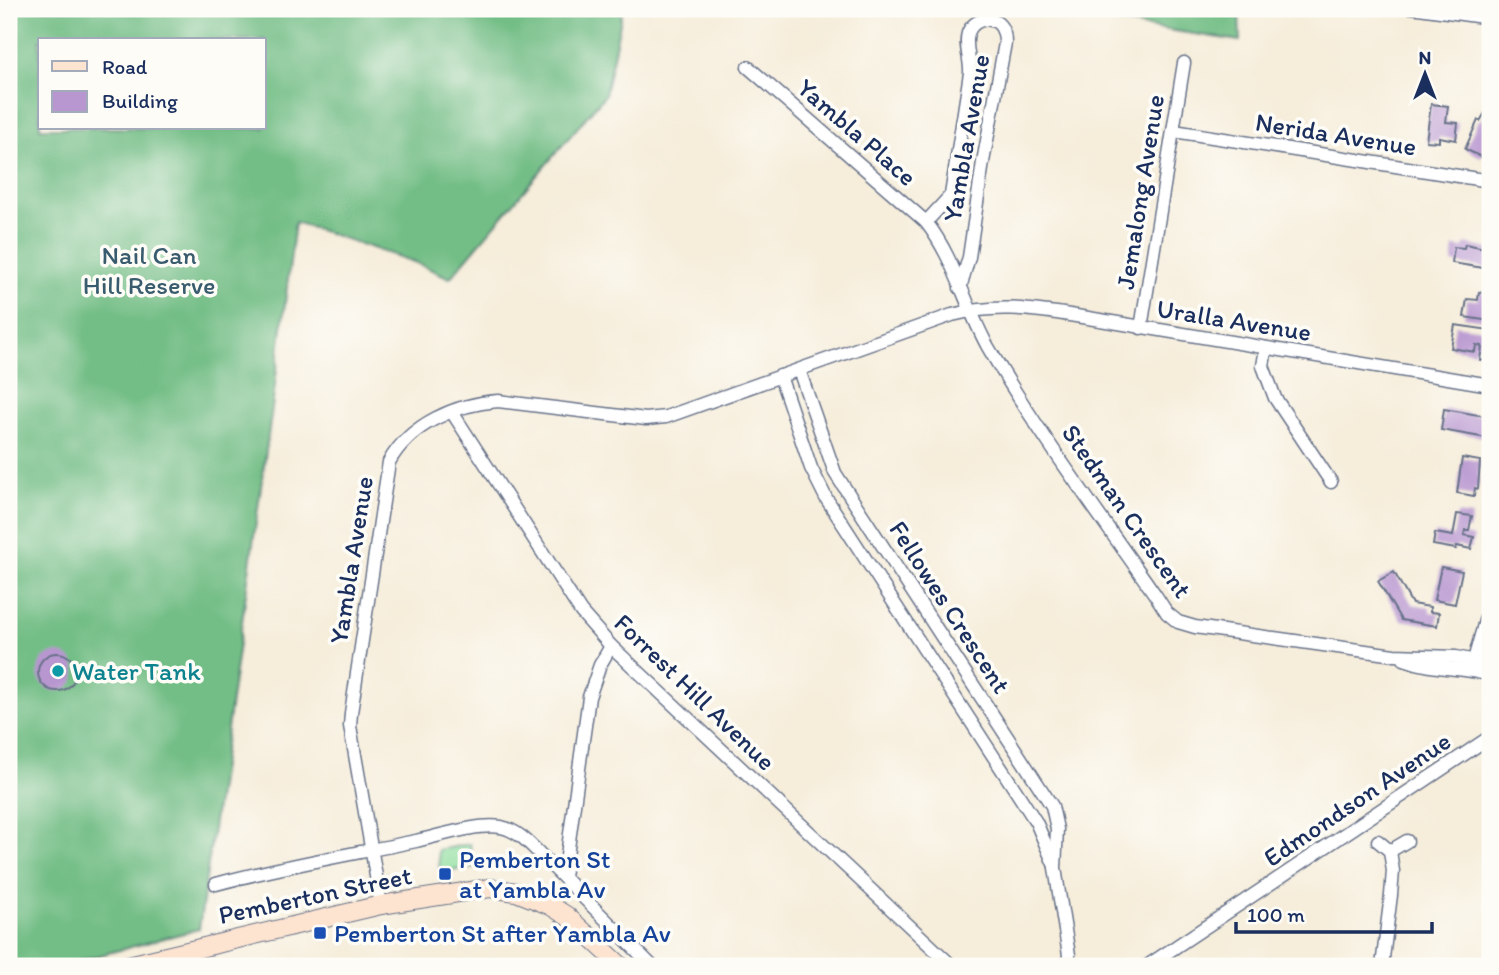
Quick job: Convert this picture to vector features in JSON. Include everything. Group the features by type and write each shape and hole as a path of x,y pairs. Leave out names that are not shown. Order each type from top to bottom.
{"main road":[{"name":"Pemberton Street","path":"124,966 160,961 382,905 490,888 516,892 551,906 567,916 621,966"}],"street":[{"name":"Yambla Avenue","path":"926,222 951,195 970,73 967,41 973,25 977,21 988,19 1003,30 1005,43 969,257 960,288"},
{"name":"Jemalong Avenue","path":"1141,328 1184,63"},
{"name":"Yambla Place","path":"748,67 926,222 945,250 970,311"},
{"name":"Nerida Avenue","path":"1174,131 1490,181"},
{"name":"Uralla Avenue","path":"970,311 994,307 1026,309 1490,385"},
{"name":"Yambla Avenue","path":"382,905 350,726 387,473 389,462 396,450 422,426 479,403 498,401 656,418 686,412 780,376 970,311"},
{"name":"Stedman Crescent","path":"970,311 1007,379 1167,613 1178,622 1195,627 1394,655 1457,657 1484,667"},
{"path":"1266,348 1264,366 1275,398 1331,482"},
{"name":"Fellowes Crescent","path":"799,370 835,473 1052,806 1057,829 1055,868 1068,960 1076,966"},
{"name":"Fellowes Crescent","path":"780,376 811,468 825,498 1036,822 1055,868"},
{"name":"Forrest Hill Avenue","path":"452,412 581,612 611,646 952,966"},
{"path":"1484,667 1490,603"},
{"path":"1488,617 1490,634"},
{"path":"1484,667 1490,641"},
{"path":"564,877 589,697 600,665 611,646"},
{"name":"Edmondson Avenue","path":"1147,966 1489,738"},
{"name":"Pemberton Street","path":"216,884 277,867 474,829 503,827 523,838 652,966"},
{"path":"1378,841 1390,851 1393,871 1382,966"},
{"path":"1390,851 1407,841"}],"lane":[{"path":"1404,9 1490,21"}],"green space":[{"name":"Nail Can Hill Reserve","path":"9,9 623,9 605,95 450,278 414,262 295,222 273,401 199,929 59,966 9,966"},
{"path":"1031,9 1239,9 1240,41"},
{"path":"470,844 473,868 440,871 438,850"}],"building":[{"path":"1431,104 1448,106 1446,122 1458,123 1456,140 1439,137 1439,142 1426,141"},
{"path":"1487,110 1490,112 1490,142 1481,157 1465,149 1478,120 1480,121"},
{"path":"1465,244 1490,249 1490,269 1452,263 1454,247 1464,248"},
{"path":"1479,292 1490,294 1490,321 1464,317 1467,299 1478,300"},
{"path":"1455,325 1490,330 1488,361 1480,360 1482,346 1476,345 1475,352 1451,348"},
{"path":"1444,409 1490,417 1487,438 1441,430"},
{"path":"1462,458 1480,461 1478,489 1475,488 1474,496 1457,493"},
{"path":"1457,514 1472,516 1469,530 1465,530 1464,535 1474,537 1471,549 1433,545 1435,533 1453,536"},
{"path":"1441,567 1462,571 1455,604 1434,600"},
{"path":"1394,572 1412,604 1430,607 1430,612 1439,613 1437,626 1401,620 1378,581"},
{"name":"Water Tank","path":"57,653 70,659 76,672 70,685 57,691 44,685 38,672 44,659"}],"place":[{"name":"Water Tank","path":"58,671"},
{"name":"Pemberton St at Yambla Av","path":"445,874"},
{"name":"Pemberton St after Yambla Av","path":"320,933"}]}
